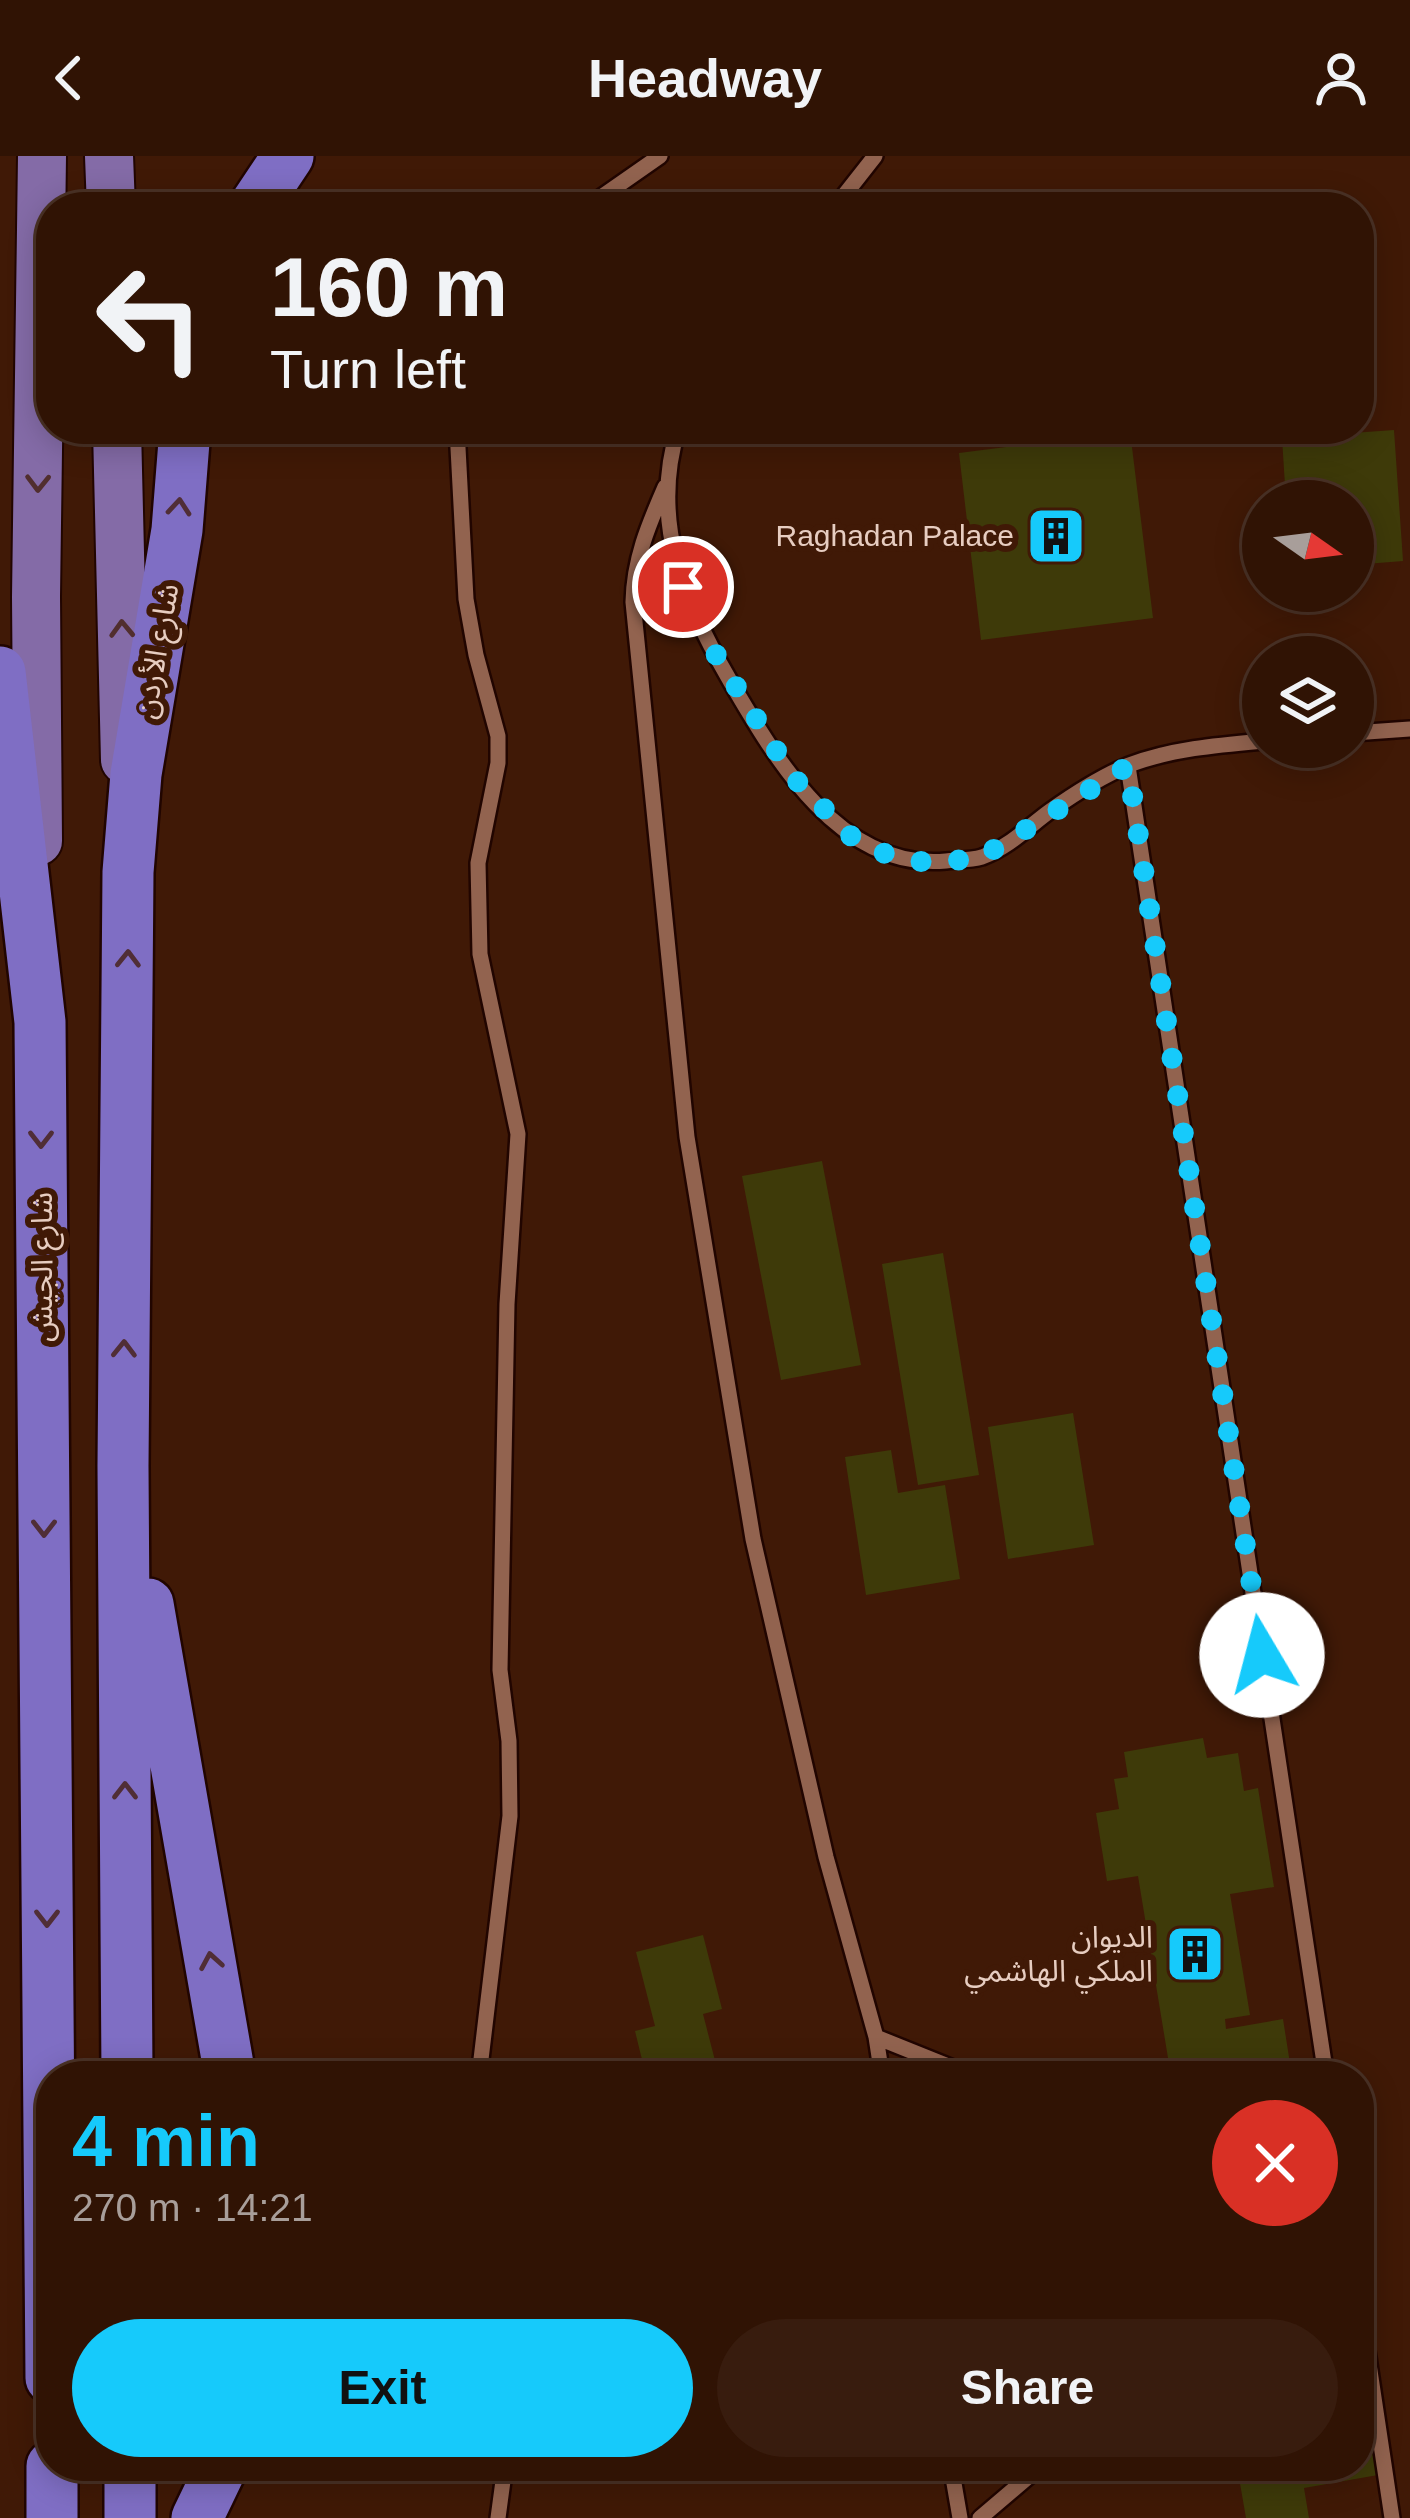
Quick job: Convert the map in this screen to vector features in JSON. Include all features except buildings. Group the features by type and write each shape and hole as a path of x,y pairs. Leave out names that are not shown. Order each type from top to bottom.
{"highway":[{"path":"264,192 288,156"},
{"name":"شارع الأردن","path":"128,872 136,773 177,530 184,444"},
{"path":"0,672 40,1022"},
{"path":"127,2061 123,1466 128,872"},
{"name":"شارع الجيش","path":"40,1022 48,2061"},
{"path":"123,1466 227,2061"},
{"path":"52,2481 52,2518"},
{"path":"130,2481 130,2518"}],"main road":[{"name":"شارع الجيش","path":"42,156 42,192"},
{"path":"109,156 110,192"},
{"name":"شارع الجيش","path":"38,444 40,1022"},
{"path":"117,444 128,872"}],"lane":[{"path":"608,192 660,156"},
{"path":"847,192 875,156"},
{"path":"458,444 466,599 498,736 498,763 478,863 480,954 518,1134 507,1304 500,1670 510,1816 481,2061"},
{"path":"675,444 665,487 641,542 633,602 687,1137 752,1539 826,1858 880,2061"},
{"path":"665,487 673,555 705,637 793,777 852,837 886,854 928,863 980,858 1128,766 1242,743"},
{"path":"1374,732 1410,729"},
{"path":"1128,766 1324,2061"},
{"path":"875,2037 935,2061"},
{"path":"1374,2397 1392,2518"},
{"path":"498,2518 503,2481"},
{"path":"954,2481 960,2518"},
{"path":"980,2518 1023,2481"}],"place":[{"name":"Raghadan Palace","path":"1056,536"},
{"name":"الديوان الملكي الهاشمي","path":"1195,1954"}],"route":[{"path":"683,587 705,637 793,777 852,837 886,854 928,863 980,858 1128,766 1262,1655"}]}
